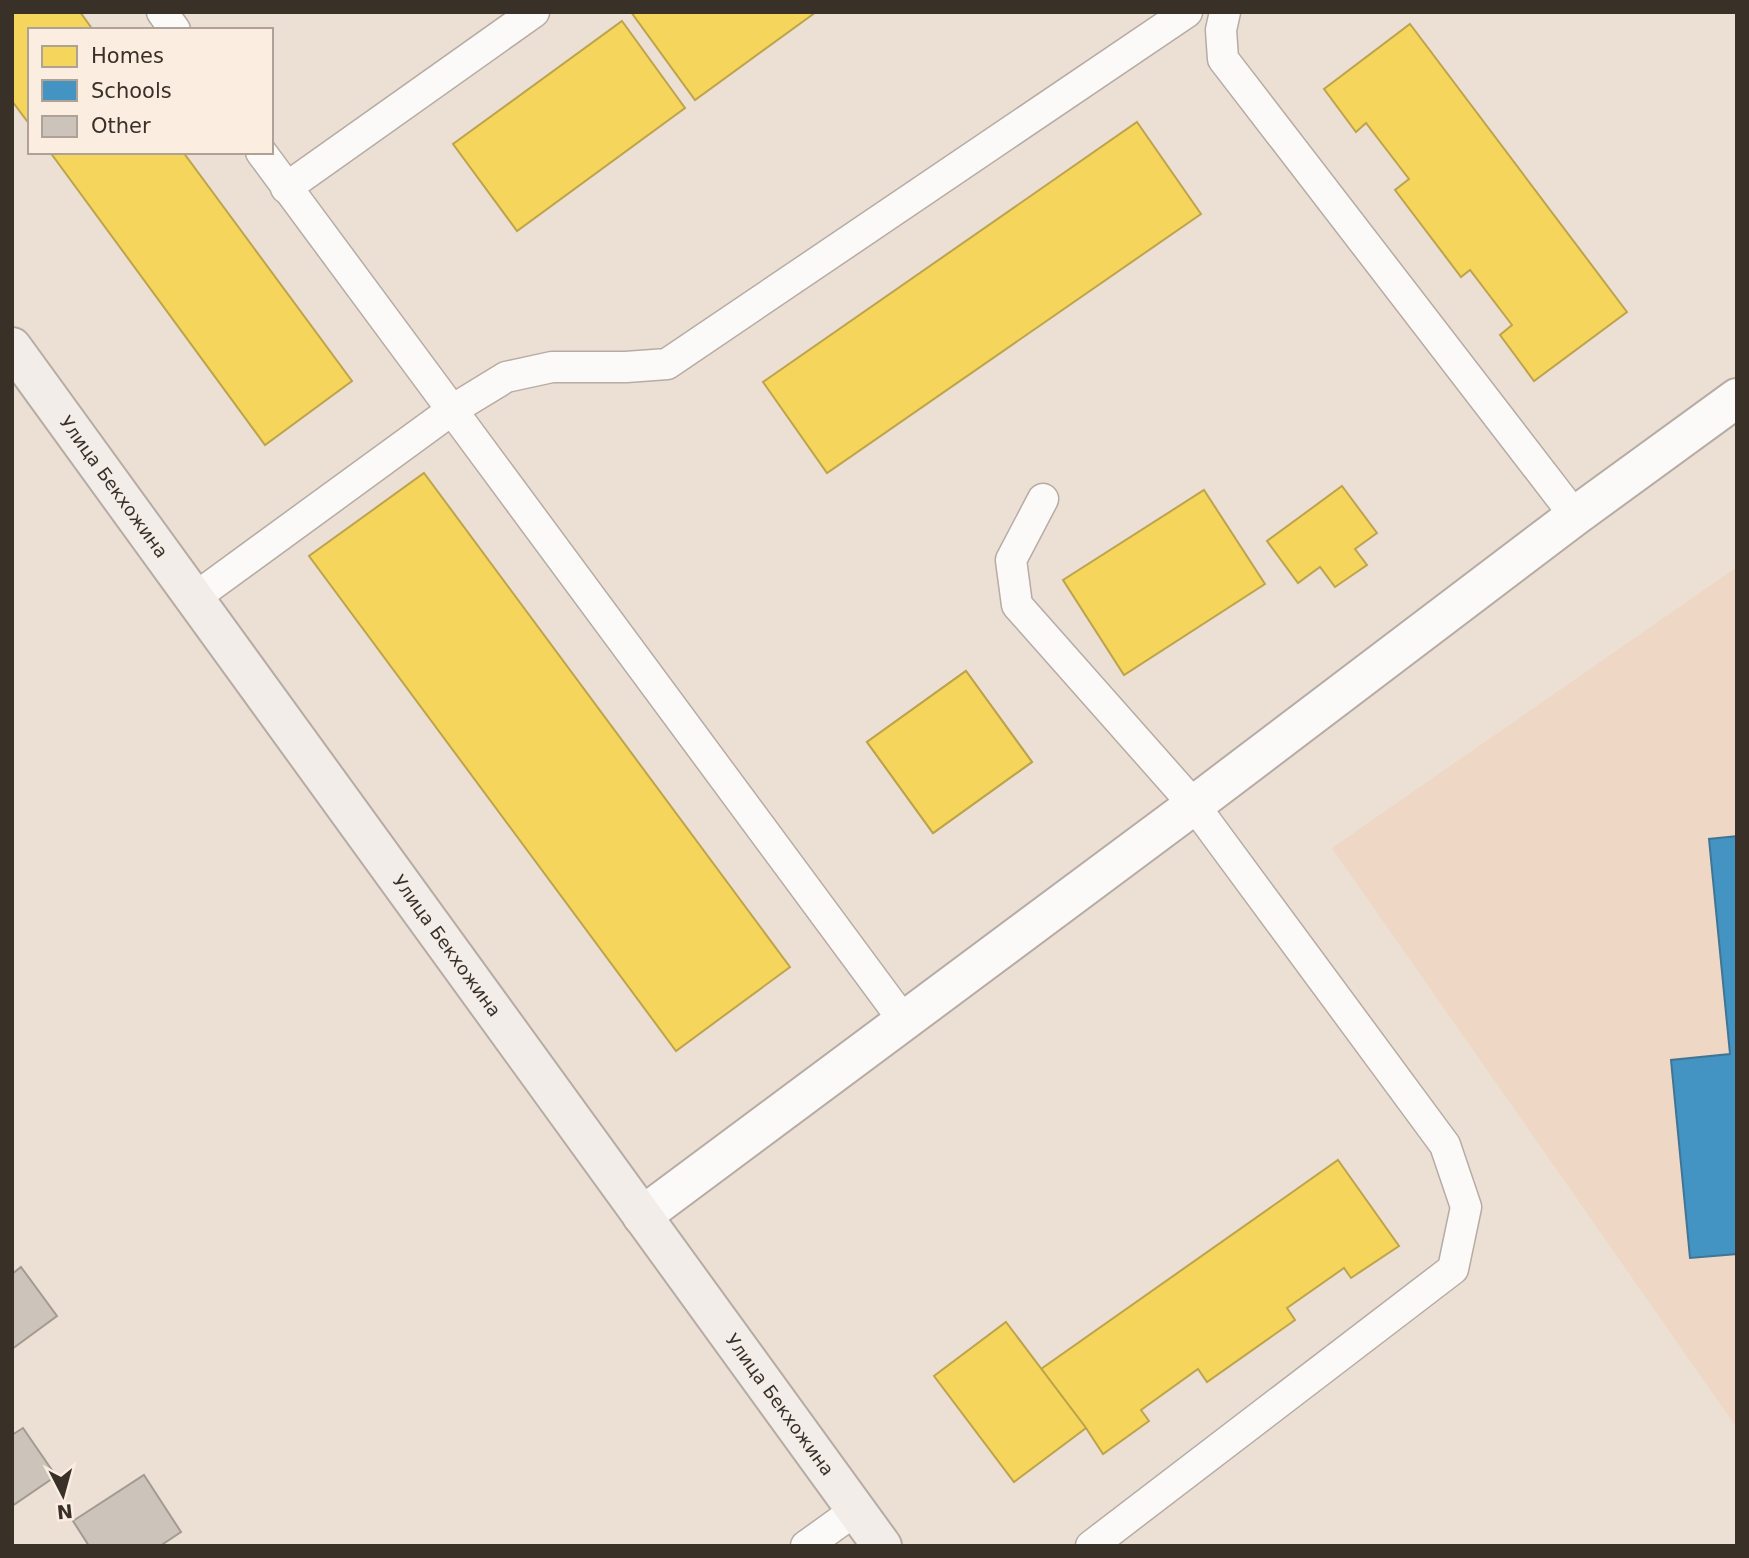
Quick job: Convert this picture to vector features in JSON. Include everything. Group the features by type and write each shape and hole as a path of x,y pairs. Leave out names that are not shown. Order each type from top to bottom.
{"main road":[{"name":"Улица Бекхожина","path":"12,347 882,1546"}],"street":[{"path":"642,1216 1194,805 1575,516 1737,398"}],"lane":[{"path":"162,12 174,28"},
{"path":"286,188 534,12"},
{"path":"193,599 452,410 506,377 552,367 667,364 1187,12"},
{"path":"1224,12 1221,30 1223,59 1575,516"},
{"path":"262,154 904,1021"},
{"path":"1043,499 1011,560 1017,605 1194,805 1445,1145 1466,1208 1453,1269 1091,1546"},
{"path":"806,1546 856,1510"}],"shaded area":[{"path":"1737,567 1737,1428 1332,848"}],"building: Homes":[{"path":"12,12 80,12 92,28 28,28 28,122 12,101"},
{"path":"631,12 816,12 695,100"},
{"path":"622,21 685,108 517,231 453,144"},
{"path":"1410,24 1627,312 1534,381 1500,335 1512,325 1470,270 1461,277 1395,190 1409,179 1366,123 1356,132 1324,89"},
{"path":"1137,122 1201,214 827,473 763,382"},
{"path":"51,154 184,154 352,381 265,445"},
{"path":"424,473 790,967 676,1051 309,556"},
{"path":"1342,486 1377,533 1355,549 1367,565 1335,587 1320,567 1298,583 1267,541"},
{"path":"1204,490 1265,584 1124,675 1063,580"},
{"path":"966,671 1032,762 933,833 867,742"},
{"path":"966,671 1032,762 933,833 867,742"},
{"path":"1338,1160 1399,1246 1351,1278 1344,1268 1287,1308 1295,1320 1207,1382 1198,1369 1141,1410 1149,1421 1103,1454 1041,1369"},
{"path":"1006,1322 1086,1428 1014,1482 934,1376"}],"building: Schools":[{"path":"1737,836 1737,1254 1690,1258 1671,1060 1730,1054 1709,839"}],"building: Other":[{"path":"21,1267 57,1316 12,1349 12,1274"},
{"path":"23,1428 56,1476 12,1506 12,1435"},
{"path":"144,1475 181,1532 160,1546 89,1546 73,1521"}]}
